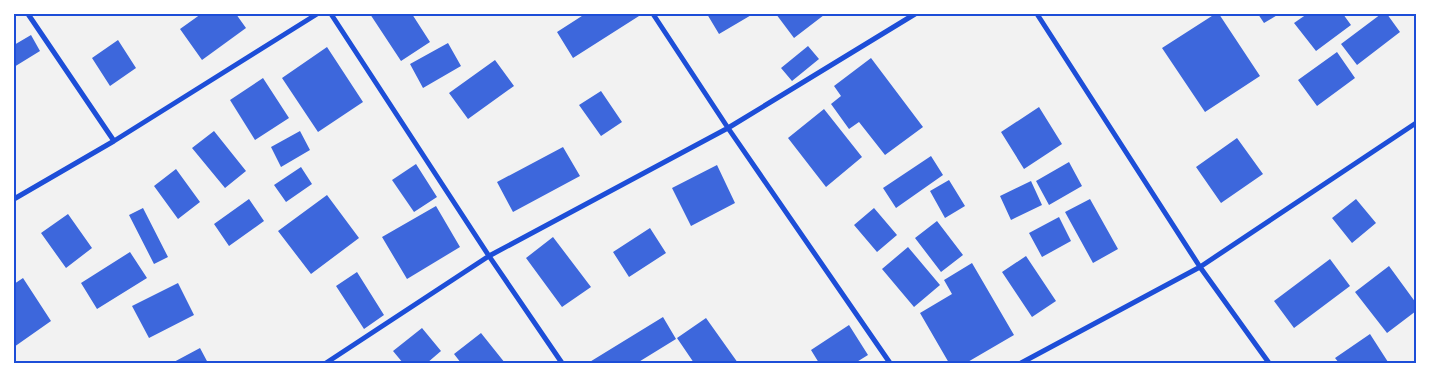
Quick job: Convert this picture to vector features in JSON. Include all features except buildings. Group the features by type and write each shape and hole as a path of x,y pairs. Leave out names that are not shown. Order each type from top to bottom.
{"street":[{"path":"28,14 114,141"},
{"path":"14,200 114,141 317,14"},
{"path":"330,14 489,256 562,363"},
{"path":"653,14 728,128 890,363"},
{"path":"326,363 489,256 728,128 914,14"},
{"path":"1037,14 1200,267 1269,363"},
{"path":"1021,363 1200,267 1416,123"}]}
